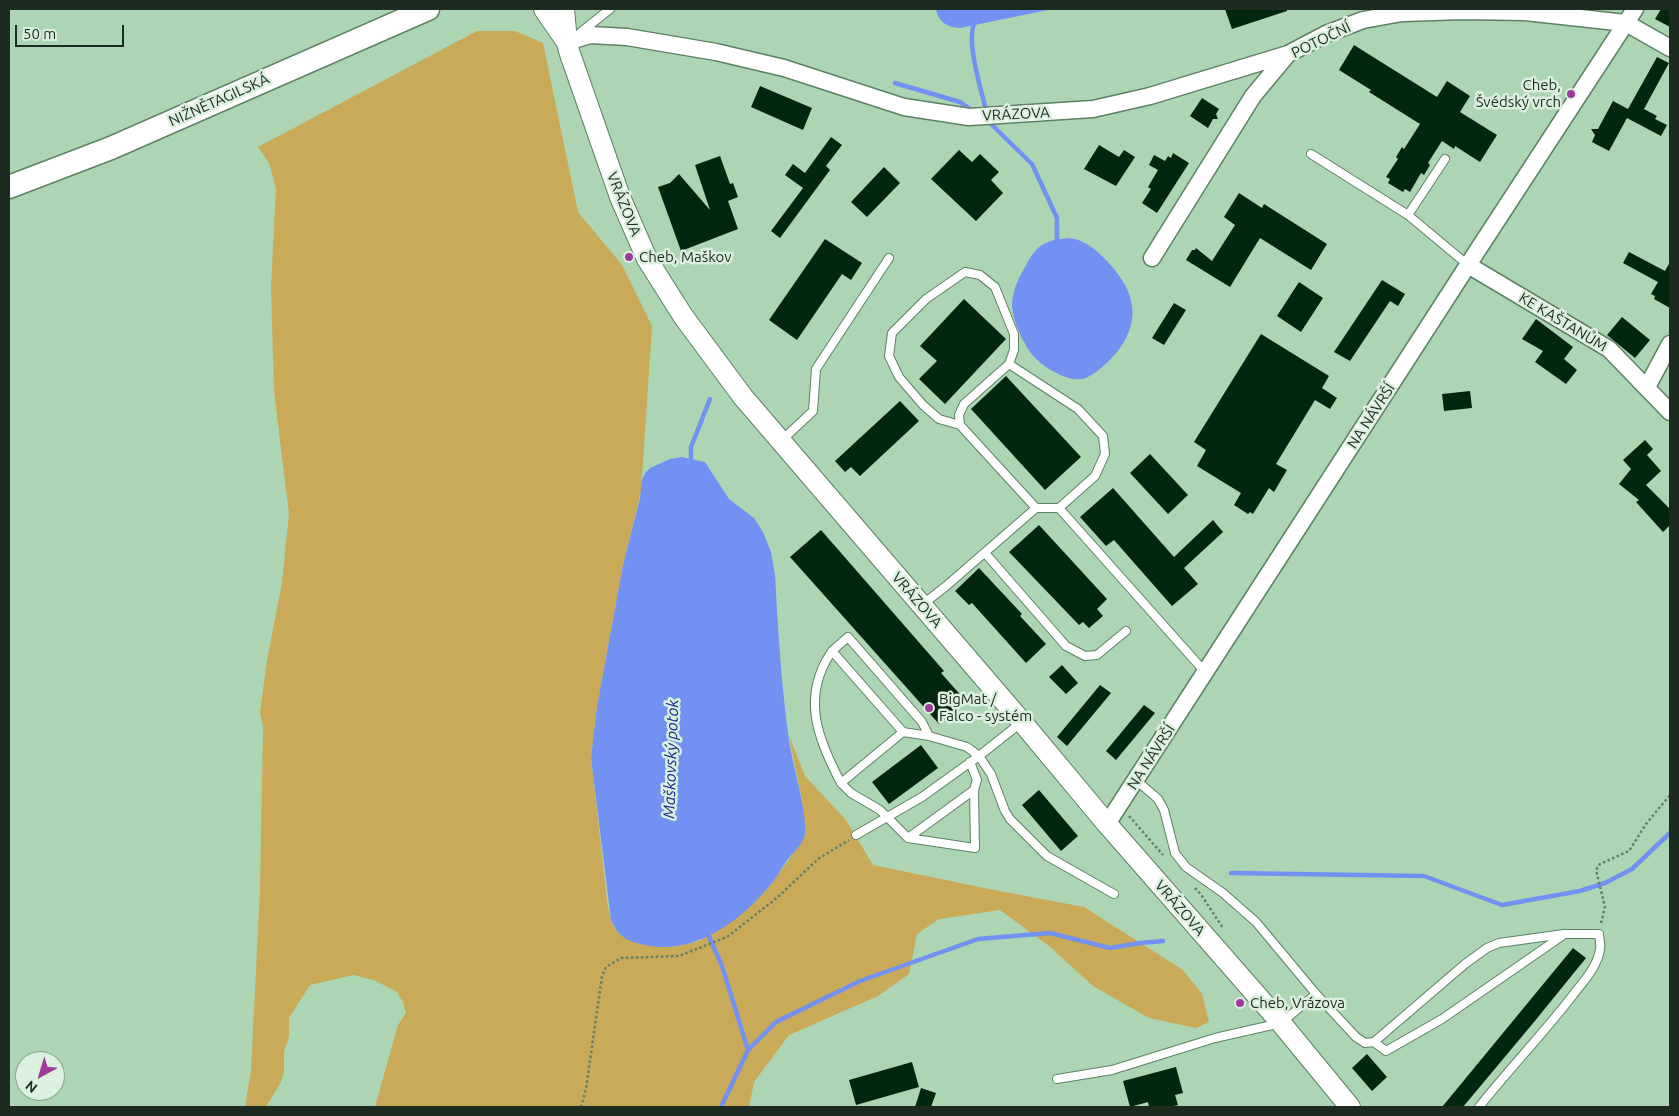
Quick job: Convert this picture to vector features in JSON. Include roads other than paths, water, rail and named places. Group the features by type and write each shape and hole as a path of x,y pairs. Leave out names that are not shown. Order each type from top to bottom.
{"main road":[{"name":"NIŽNĚTAGILSKÁ","path":"9,187 120,144 428,9"}],"street":[{"path":"544,9 567,42"},
{"name":"VRÁZOVA","path":"564,9 567,42 620,198 647,259 683,316 743,397 1107,824 1281,1023 1350,1107"},
{"name":"NA NÁVRŠÍ","path":"1107,824 1468,265 1636,9"},
{"name":"POTOČNÍ","path":"1152,258 1253,96 1288,54 1326,34 1363,20 1402,13 1525,12 1626,23"},
{"path":"1626,23 1670,48"},
{"name":"VRÁZOVA","path":"567,42 590,35 627,37 716,52 784,68 904,107 969,117 1093,109 1150,96 1288,54"},
{"name":"KE KAŠTANŮM","path":"1468,265 1609,349 1647,386 1670,412"},
{"path":"1647,386 1670,344"}],"lane":[{"path":"567,42 610,9"},
{"path":"1311,154 1408,215 1468,265"},
{"path":"1408,215 1444,159"},
{"path":"782,441 813,411 816,369 888,258"},
{"path":"960,425 959,414 964,404 1010,364 1014,350 1014,334 995,287 980,275 965,272 926,298 892,333 889,356 899,377 923,405 939,419 960,425 1036,508"},
{"path":"921,605 945,587 1036,508 1059,508 1095,476 1105,454 1103,436 1078,409 1010,364"},
{"path":"1059,508 1205,672"},
{"path":"985,552 1066,646 1085,656 1097,655 1126,631"},
{"path":"929,736 922,722 848,637 832,651 818,676 814,694 816,719 826,755 841,783 851,793 880,810 908,838 975,848 974,790 977,780 970,762"},
{"path":"832,651 903,732 929,736 966,747 979,756 991,774 1005,812 1016,825 1047,856 1114,894"},
{"path":"856,835 922,797 1022,722"},
{"path":"841,783 903,732"},
{"path":"1136,780 1158,799 1164,810 1175,853 1186,867 1223,893 1256,922 1316,994 1356,1037 1365,1042 1374,1042 1386,1051 1442,1019 1564,934"},
{"path":"908,838 974,790"},
{"path":"1374,1042 1464,964 1488,948 1500,943 1564,934 1599,934 1600,949 1595,963 1583,981 1543,1033 1479,1107"},
{"path":"1057,1079 1112,1070 1215,1038 1281,1023 1316,994"}],"water":[{"path":"936,9 1053,9 960,28 944,23 937,14"},
{"path":"1069,238 1079,240 1088,245 1100,254 1113,268 1127,289 1133,312 1127,335 1120,348 1097,371 1082,379 1068,378 1053,372 1034,357 1018,330 1012,306 1014,291 1033,253 1047,242"},
{"path":"682,457 705,462 729,499 754,518 763,532 771,552 775,575 786,713 791,752 803,808 805,831 801,844 773,881 732,922 699,940 682,945 664,947 645,945 624,938 617,931 611,920 591,758 597,707 623,565 640,498 642,480 650,468 670,459"}],"waterway":[{"path":"975,21 972,30 973,53 987,114"},
{"path":"895,83 960,102 973,111"},
{"path":"988,121 1032,164 1057,218 1057,239"},
{"name":"Maškovský potok","path":"691,462 691,447 710,399"},
{"path":"1231,873 1424,876 1502,905 1580,891 1605,883 1632,869 1670,833"},
{"name":"Maškovský potok","path":"707,932 722,966 748,1050 721,1107"},
{"path":"748,1050 776,1022 860,981 978,939 1050,933 1110,948 1163,941"}],"place":[{"name":"Cheb, Švédský vrch","path":"1571,94"},
{"name":"Cheb, Maškov","path":"629,257"},
{"name":"BigMat / Falco - systém","path":"929,708"},
{"name":"Cheb, Vrázova","path":"1240,1003"}]}
